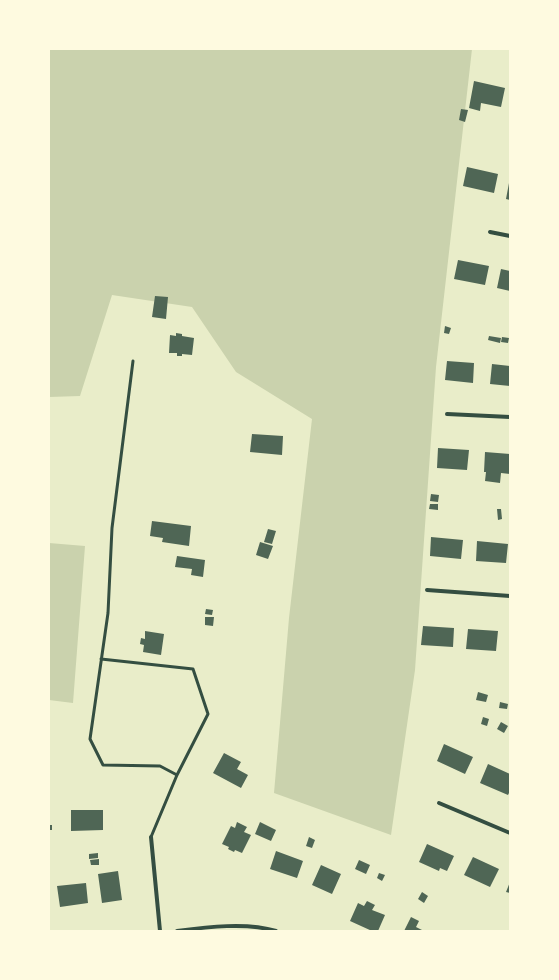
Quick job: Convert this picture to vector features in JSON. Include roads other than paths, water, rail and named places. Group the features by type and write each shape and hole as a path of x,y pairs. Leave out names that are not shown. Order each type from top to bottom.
{"street":[{"path":"490,232 510,236"},
{"path":"447,414 510,418"},
{"path":"427,590 510,596"},
{"path":"439,803 510,833"},
{"path":"151,836 160,931"},
{"path":"177,931 234,927 265,928 276,931"}],"lane":[{"path":"133,361 112,528 108,613 90,739 103,765 160,766 177,775"},
{"path":"102,659 193,669 208,714 177,775 151,836"}]}
